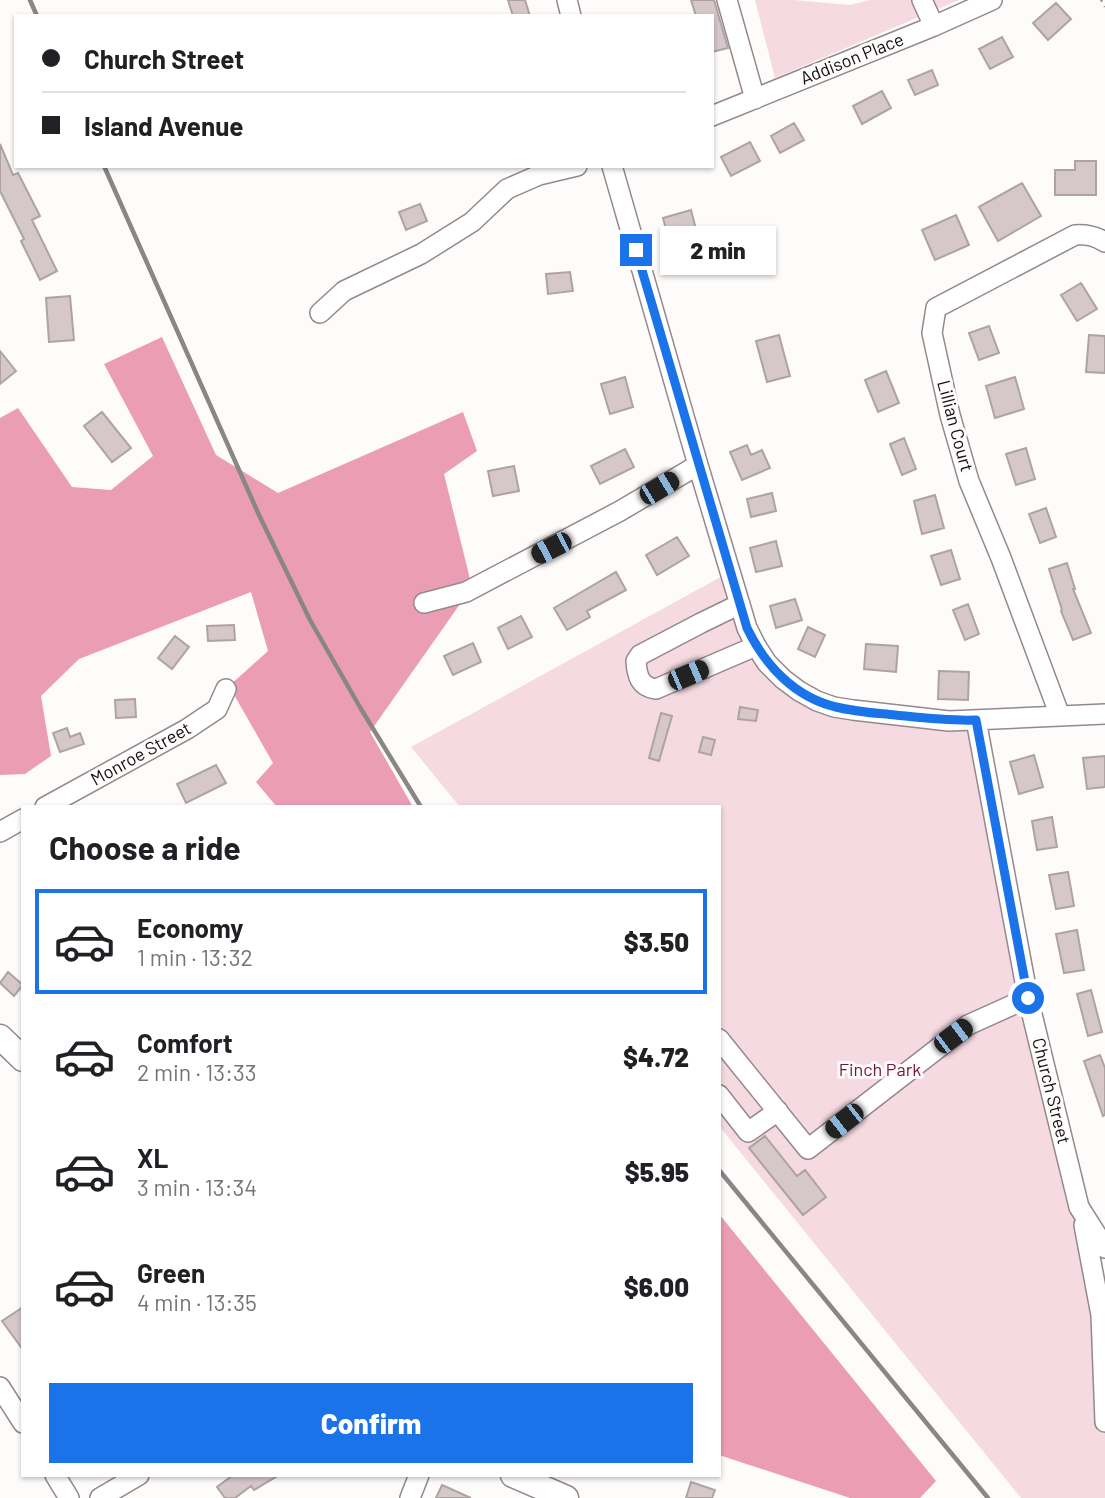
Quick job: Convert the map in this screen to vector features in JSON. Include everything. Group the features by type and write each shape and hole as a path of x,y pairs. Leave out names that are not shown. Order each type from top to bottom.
{"main road":[{"path":"0,1037 21,1057"},
{"path":"518,1477 566,1498"}],"street":[{"path":"727,0 755,99"},
{"path":"922,0 934,26"},
{"name":"Addison Place","path":"714,116 992,0"},
{"path":"320,313 344,291 421,254 472,222 507,189 539,175 569,168"},
{"path":"613,168 747,628 767,663 783,679 817,701 853,710 949,721 1105,714"},
{"name":"Lillian Court","path":"1060,716 969,481 950,415 932,333 936,308 1076,235 1086,234 1105,242"},
{"path":"425,603 466,592 620,511 698,465"},
{"path":"740,604 640,655 636,662 640,681 647,688 656,689 756,646"},
{"name":"Monroe Street","path":"49,805 187,729 217,709 226,689"},
{"name":"Church Street","path":"976,720 1028,998 1079,1207 1105,1248"},
{"path":"0,832 21,820"},
{"path":"721,1040 808,1149 968,1024 1028,998"},
{"path":"721,1098 748,1132 778,1111"},
{"path":"1079,1207 1103,1314 1105,1422"},
{"path":"0,1387 21,1420"},
{"path":"56,1477 69,1498"},
{"path":"100,1498 136,1477"},
{"path":"410,1498 418,1477"}],"path":[{"path":"1101,0 1105,7"}],"green space":[{"path":"755,0 850,5 870,0 959,0 775,78"},
{"name":"Finch Park","path":"726,574 748,633 811,695 965,723 1102,1319 1105,1357 1105,1498 1021,1498 721,1128 721,805 458,805 411,747"}],"shaded area":[{"path":"162,337 216,455 278,493 463,412 477,451 444,474 472,587 370,732 412,805 275,805 256,782 273,763 229,686 268,651 251,592 79,659 41,696 51,756 25,774 0,775 0,418 18,408 72,487 111,490 153,456 104,364"},
{"path":"721,1216 936,1481 920,1498 850,1498 721,1456"}],"building":[{"path":"508,0 525,0 529,14 512,14"},
{"path":"691,0 714,0 728,48 714,52 714,14 695,14"},
{"path":"1056,3 1071,19 1048,40 1033,23"},
{"path":"1002,37 1013,57 990,69 979,49"},
{"path":"932,70 938,85 915,95 908,80"},
{"path":"882,91 891,108 862,124 853,106"},
{"path":"794,123 804,140 780,153 771,136"},
{"path":"750,142 760,161 731,176 721,157"},
{"path":"0,144 13,175 18,173 40,216 32,220 57,271 40,280 21,241 24,239 0,191"},
{"path":"1075,161 1096,161 1096,195 1055,195 1055,170 1075,170"},
{"path":"1022,183 1041,216 998,241 979,207"},
{"path":"420,204 427,221 406,230 399,212"},
{"path":"691,210 700,245 672,252 663,218"},
{"path":"956,215 969,245 935,260 922,230"},
{"path":"570,272 573,291 548,294 546,274"},
{"path":"1081,283 1097,309 1077,321 1061,295"},
{"path":"70,296 74,340 49,342 46,298"},
{"path":"989,326 999,353 979,360 969,333"},
{"path":"779,335 790,376 767,382 756,341"},
{"path":"1089,335 1105,336 1105,373 1086,372"},
{"path":"0,351 16,371 0,384"},
{"path":"886,371 899,403 878,412 865,380"},
{"path":"625,377 633,407 610,414 601,384"},
{"path":"1015,377 1024,409 995,418 986,386"},
{"path":"102,412 131,448 112,462 84,426"},
{"path":"904,438 916,469 902,475 890,444"},
{"path":"747,445 751,455 762,450 770,468 742,480 730,452"},
{"path":"1026,448 1035,479 1016,485 1006,454"},
{"path":"625,449 634,467 600,484 591,466"},
{"path":"514,466 519,491 493,496 488,471"},
{"path":"772,493 776,511 751,517 747,499"},
{"path":"935,495 944,528 922,534 914,501"},
{"path":"1046,508 1056,537 1040,543 1029,514"},
{"path":"677,537 689,556 657,575 646,555"},
{"path":"776,541 782,566 756,572 750,548"},
{"path":"951,550 960,579 941,585 931,556"},
{"path":"1067,563 1073,589 1091,633 1073,640 1049,569"},
{"path":"616,572 626,590 587,611 590,617 567,630 554,608"},
{"path":"795,599 802,620 776,628 770,606"},
{"path":"968,604 979,634 965,640 953,610"},
{"path":"521,616 532,637 508,649 498,628"},
{"path":"234,625 235,640 208,641 207,626"},
{"path":"808,627 825,635 815,657 798,649"},
{"path":"175,636 189,647 172,669 158,658"},
{"path":"473,643 481,662 453,675 444,656"},
{"path":"866,644 898,646 896,672 864,669"},
{"path":"939,671 969,672 968,700 938,699"},
{"path":"135,699 136,717 116,718 115,700"},
{"path":"740,707 758,710 756,721 738,719"},
{"path":"661,713 672,716 659,761 649,758"},
{"path":"67,728 70,737 80,733 84,744 60,752 53,733"},
{"path":"703,737 715,740 711,755 699,752"},
{"path":"1034,755 1043,787 1019,794 1010,762"},
{"path":"1105,756 1105,787 1087,789 1083,758"},
{"path":"216,765 226,783 186,803 177,784"},
{"path":"1052,817 1057,847 1037,850 1032,821"},
{"path":"1068,872 1074,906 1056,909 1049,875"},
{"path":"1077,930 1084,970 1064,973 1056,934"},
{"path":"8,972 21,983 21,987 14,996 0,983"},
{"path":"1091,990 1102,1032 1088,1036 1077,994"},
{"path":"1100,1055 1105,1068 1103,1116 1084,1061"},
{"path":"765,1136 797,1176 805,1170 826,1197 803,1215 749,1148"},
{"path":"21,1308 21,1347 2,1321"},
{"path":"230,1477 276,1477 254,1490 251,1486 235,1498 225,1498 217,1487"},
{"path":"691,1482 715,1490 712,1498 686,1498"},
{"path":"442,1485 471,1498 436,1498"}],"railway":[{"path":"30,0 36,14"},
{"path":"105,168 259,515 310,620 420,805"},
{"path":"721,1172 988,1498"}],"route":[{"path":"636,250 747,628 767,663 799,691 834,707 949,721 976,720 1028,998"}]}
